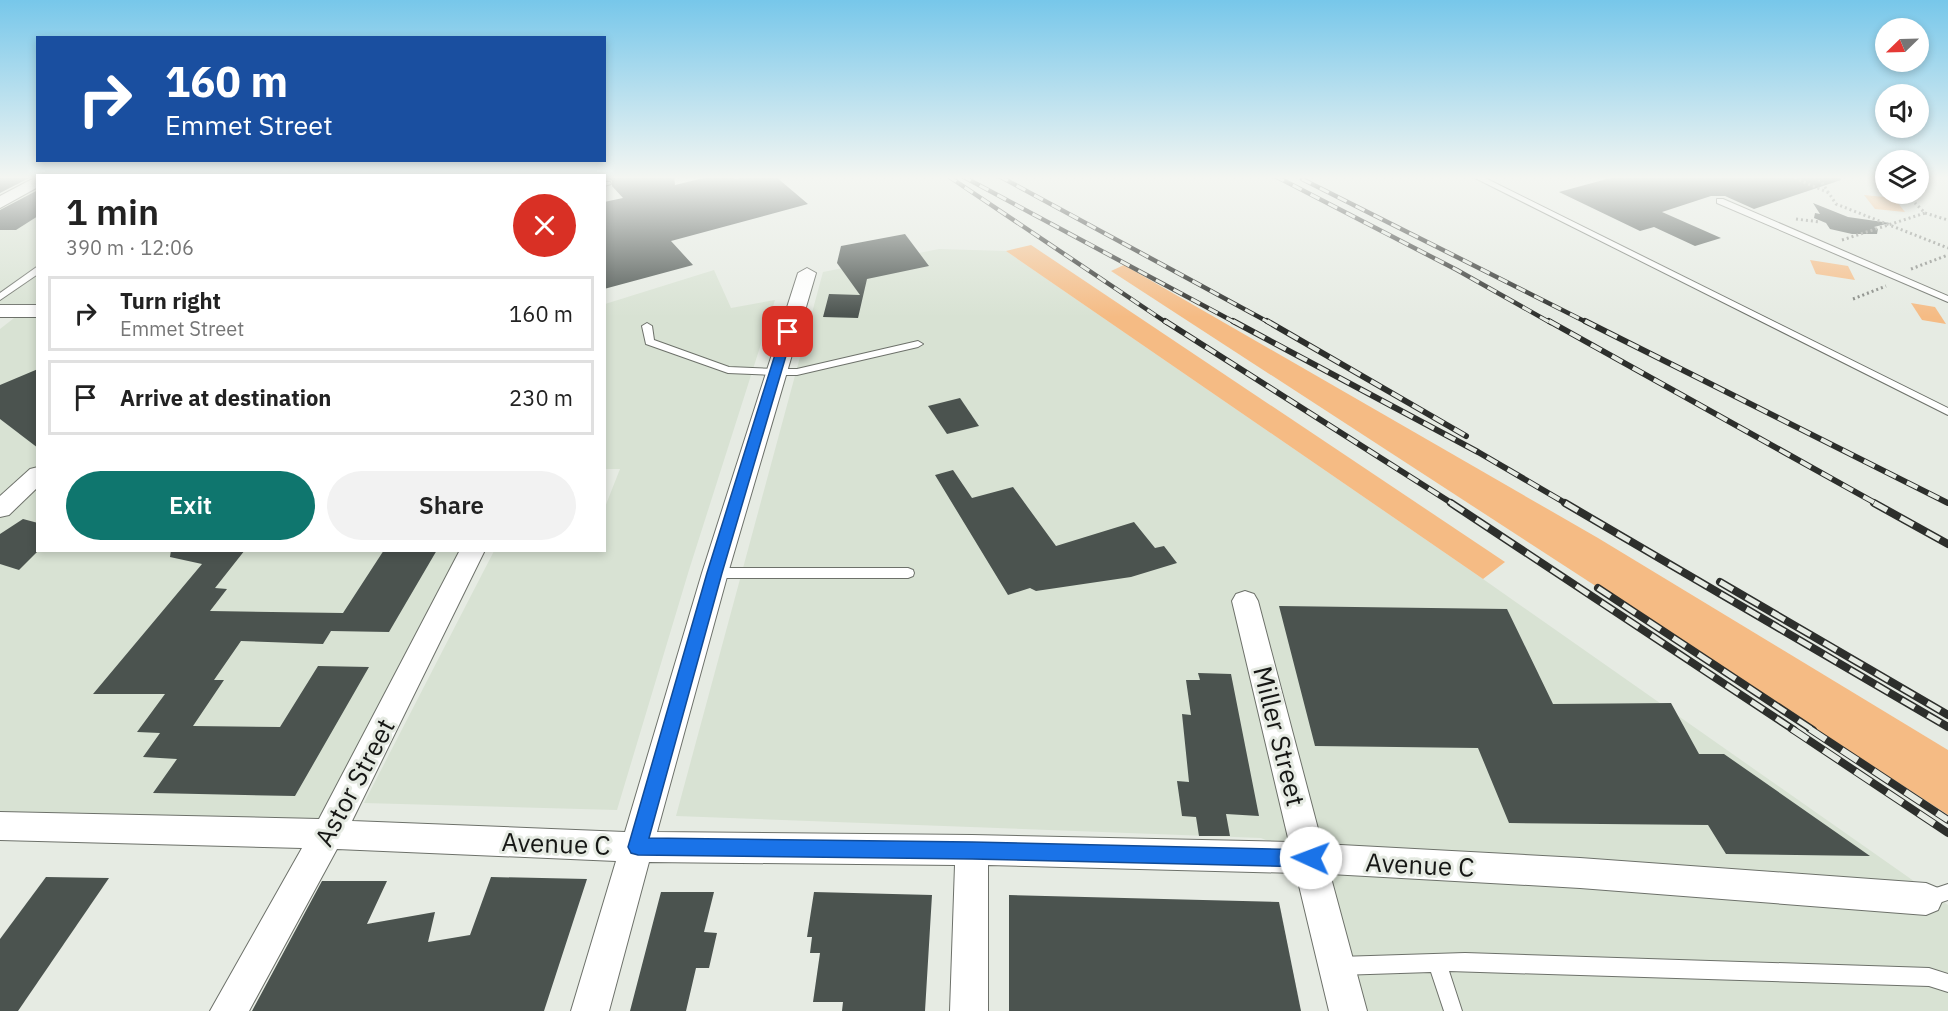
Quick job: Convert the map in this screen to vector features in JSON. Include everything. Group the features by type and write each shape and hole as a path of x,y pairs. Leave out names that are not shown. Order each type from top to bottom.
{"street":[{"path":"590,1011 715,573 807,273"},
{"path":"0,311 31,311"},
{"path":"0,329 31,311"},
{"path":"0,509 36,476"},
{"name":"Astor Street","path":"229,1011 327,834 472,552"},
{"name":"Miller Street","path":"1245,601 1348,1011"},
{"name":"Avenue C","path":"0,826 327,834 638,847 972,850 1311,858 1937,895"},
{"path":"969,1011 972,850"}],"lane":[{"path":"1570,223 1948,412"},
{"path":"1772,223 1948,299"},
{"path":"0,297 36,270"},
{"path":"647,326 649,342 728,370 797,372 918,344"},
{"path":"715,573 908,573"},
{"path":"1337,966 1465,962 1917,976 1948,983"},
{"path":"1438,964 1453,1011"}],"path":[{"path":"1841,240 1888,224 1948,248"},
{"path":"1909,269 1948,255"}],"shaded area":[{"path":"0,223 36,223 36,552 474,552 327,834 0,826 0,329 23,311 0,311"},
{"path":"1031,245 1505,562 1483,579 1006,251"},
{"path":"939,249 1006,251 1483,579 1948,905 1948,1011 1348,1011 1311,859 1261,838 676,816 823,272"},
{"path":"1810,260 1848,266 1855,280 1816,274"},
{"path":"1124,265 1598,538 1948,750 1948,815 1111,271"},
{"path":"714,270 731,308 775,300 689,570 617,810 364,803 493,552 606,552 606,504 620,469 606,469 606,304"},
{"path":"1911,303 1935,307 1946,324 1922,320"}],"building":[{"path":"0,223 27,223 16,230 0,230"},
{"path":"606,223 737,223 671,241 693,265 606,288"},
{"path":"1624,223 1687,223 1721,238 1695,246 1654,227 1640,231"},
{"path":"1826,223 1889,223 1874,227 1878,229 1877,234 1852,234 1830,229"},
{"path":"905,234 929,266 867,279 858,318 823,317 829,294 860,295 837,263 841,246"},
{"path":"36,370 36,446 0,419 0,385"},
{"path":"960,398 979,426 947,434 928,406"},
{"path":"953,470 972,498 1013,487 1056,546 1134,522 1155,548 1164,546 1177,563 1131,577 1036,591 1030,588 1008,595 935,475"},
{"path":"23,519 36,522 37,552 19,570 0,564 0,534"},
{"path":"171,552 243,552 215,588 227,589 210,611 343,613 383,552 436,552 389,632 331,631 323,644 241,641 214,680 224,680 193,726 280,727 318,666 369,667 295,796 153,793 177,759 143,757 160,733 137,732 165,694 93,694 202,564 170,557"},
{"path":"1279,606 1507,609 1553,704 1671,703 1699,754 1724,754 1870,856 1726,854 1708,825 1509,823 1478,748 1315,746"},
{"path":"1198,673 1231,674 1259,816 1226,814 1230,836 1199,836 1196,817 1182,816 1177,781 1189,782 1182,714 1191,715 1186,680 1200,680"},
{"path":"46,877 109,878 18,1011 0,1011 0,939"},
{"path":"491,877 587,879 544,1011 252,1011 322,881 387,881 367,924 435,912 428,942 470,935"},
{"path":"661,892 714,892 704,932 717,933 709,968 696,968 686,1011 630,1011"},
{"path":"814,892 932,895 925,1011 842,1011 843,1002 813,1002 820,953 810,953 812,937 807,937"},
{"path":"1009,895 1279,902 1301,1011 1009,1011"}],"railway":[{"path":"1018,223 1167,323"},
{"path":"1050,223 1236,323"},
{"path":"1086,223 1270,323"},
{"path":"1366,223 1457,270 1551,323"},
{"path":"1390,223 1588,323"},
{"path":"1165,321 1453,504"},
{"path":"1233,321 1478,452 1567,504"},
{"path":"1267,321 1466,436"},
{"path":"1549,321 1877,504"},
{"path":"1585,321 1948,503"},
{"path":"1451,503 1794,730"},
{"path":"1565,503 1948,727"},
{"path":"1874,503 1948,544"},
{"path":"1720,582 1948,715"},
{"path":"1598,588 1813,730"},
{"path":"1792,729 1948,833"},
{"path":"1810,729 1948,820"}],"route":[{"path":"788,332 715,573 638,847 972,850 1311,858"}]}
